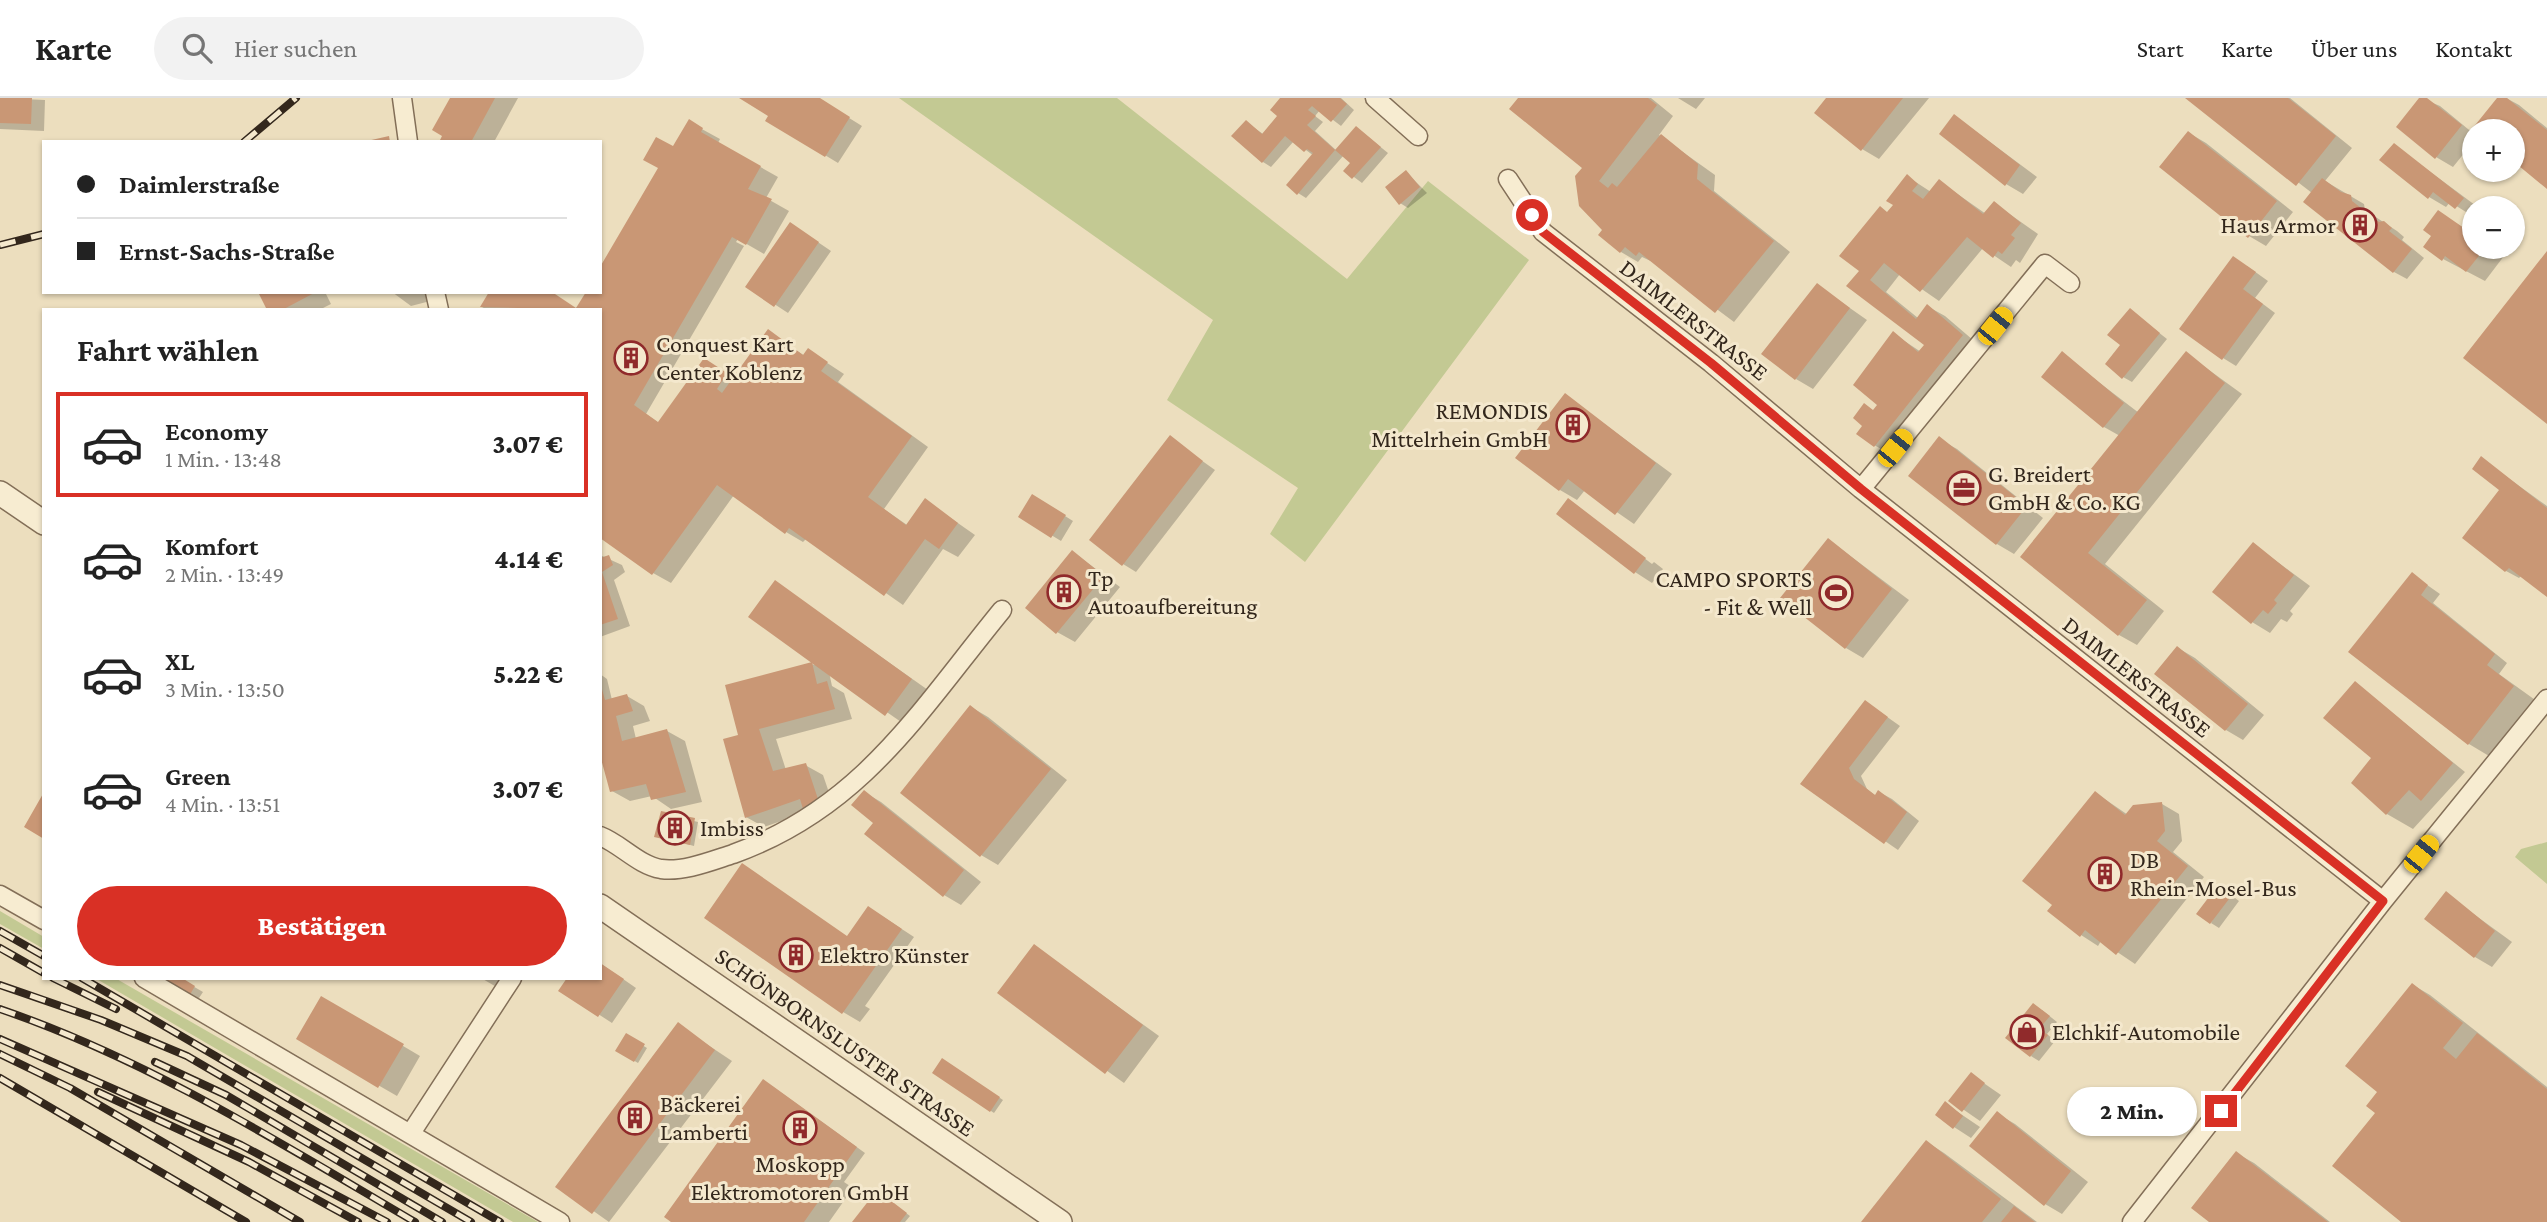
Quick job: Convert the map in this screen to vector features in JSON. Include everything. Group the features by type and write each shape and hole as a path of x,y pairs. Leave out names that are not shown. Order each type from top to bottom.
{"street":[{"path":"402,98 408,140"},
{"path":"1375,98 1418,136"},
{"name":"DAIMLERSTRASSE","path":"1508,179 1543,232 1711,363 1861,489 2383,901"},
{"path":"1861,489 2045,264 2070,282"},
{"path":"0,493 42,522"},
{"path":"602,837 616,842 649,866 663,869 687,867 721,858 780,834 841,795 870,770 947,680 1002,610"},
{"path":"2132,1222 2383,901 2547,699"},
{"path":"0,895 42,919"},
{"name":"SCHÖNBORNSLUSTER STRASSE","path":"602,907 1060,1222"},
{"path":"147,980 560,1222"},
{"path":"411,1133 511,980"}],"green space":[{"path":"899,98 1117,98 1347,279 1428,181 1529,260 1305,562 1270,534 1298,488 1167,400 1213,320"},
{"path":"2547,842 2547,884 2515,857 2521,849"},
{"path":"0,911 42,936 42,948 0,924"},
{"path":"98,980 118,980 538,1222 513,1222"}],"building":[{"path":"0,98 32,98 31,124 0,123"},
{"path":"450,98 495,98 472,140 440,140 442,136 432,130"},
{"path":"739,98 820,98 850,117 825,157 765,121 768,116"},
{"path":"1280,98 1340,98 1347,104 1331,122 1312,106 1308,110 1316,116 1307,125 1335,150 1297,195 1286,185 1313,153 1307,149 1304,152 1285,136 1262,163 1231,136 1246,120 1262,134 1277,116 1270,110"},
{"path":"1518,98 1648,98 1657,105 1599,181 1608,188 1612,183 1617,187 1661,134 1698,164 1697,179 1774,241 1715,313 1639,252 1636,256 1625,247 1620,253 1598,235 1602,230 1579,206 1575,176 1582,168 1509,109"},
{"path":"1826,98 1903,98 1861,151 1814,113"},
{"path":"2185,98 2288,98 2336,136 2296,186"},
{"path":"2419,98 2427,98 2462,125 2435,159 2396,127"},
{"path":"2497,98 2507,98 2547,130 2547,189 2525,171 2525,119 2480,119"},
{"path":"1954,114 2020,165 2005,186 1939,134"},
{"path":"689,119 703,128 701,132 761,166 748,189 772,199 746,245 732,237 634,405 658,422 704,358 727,373 717,389 722,393 768,329 803,355 808,348 828,362 821,371 912,436 868,497 906,525 925,498 958,523 939,549 925,539 884,596 789,528 785,534 717,485 652,575 602,539 602,308 576,308 585,294 602,294 602,264 658,168 643,160 656,137 673,146"},
{"path":"1356,126 1381,147 1352,179 1343,171 1350,163 1335,150"},
{"path":"2188,131 2277,201 2248,238 2159,167"},
{"path":"389,136 390,140 371,140"},
{"path":"2394,143 2462,196 2462,200 2455,209 2433,192 2428,199 2379,160"},
{"path":"1406,170 1420,187 1399,205 1385,187"},
{"path":"1907,174 1918,184 1912,191 1923,199 1939,179 1983,214 1994,201 2021,223 2011,235 2015,238 2002,254 1998,251 1993,258 1967,237 1920,292 1884,263 1870,280 1916,319 1927,304 1963,335 1874,447 1856,434 1862,426 1853,418 1864,403 1873,410 1877,405 1853,385 1893,331 1918,352 1924,345 1846,286 1859,271 1839,256 1880,206 1887,212 1893,205 1886,201"},
{"name":"Haus Armor","path":"2322,178 2341,192 2351,195 2352,201 2379,222 2384,221 2392,228 2389,231 2412,249 2393,273 2303,202"},
{"path":"2438,210 2462,227 2462,259 2476,259 2466,272 2445,256 2442,261 2423,247 2431,236 2423,230"},
{"path":"790,222 819,242 774,307 745,287"},
{"path":"2547,251 2547,424 2463,358"},
{"path":"2233,256 2256,272 2243,289 2263,304 2222,360 2179,329"},
{"path":"1817,283 1850,308 1795,380 1761,354"},
{"path":"259,294 312,294 286,308 266,308"},
{"path":"488,294 555,294 576,308 480,307"},
{"path":"2130,308 2160,333 2122,379 2105,364 2120,345 2107,335"},
{"path":"2062,351 2124,403 2103,428 2041,377"},
{"path":"2186,351 2225,383 2088,553 2147,600 2118,636 2020,557"},
{"name":"REMONDIS Mittelrhein GmbH","path":"1565,393 1656,463 1615,515 1568,479 1559,491 1515,458"},
{"path":"1170,435 1203,461 1122,566 1089,540"},
{"path":"1939,436 2027,506 1996,545 1908,476"},
{"path":"2481,456 2547,508 2547,597 2509,568 2505,572 2462,538 2499,490 2472,469"},
{"path":"1032,494 1066,515 1051,538 1018,517"},
{"path":"1568,498 1646,558 1634,574 1556,514"},
{"name":"CAMPO SPORTS - Fit & Well","path":"1828,538 1892,589 1845,649 1780,598"},
{"path":"2253,542 2294,575 2274,600 2277,603 2268,614 2263,610 2251,624 2212,592"},
{"name":"Tp Autoaufbereitung","path":"1072,550 1104,576 1056,634 1025,608"},
{"path":"609,555 613,565 602,572 602,557"},
{"path":"602,572 618,619 602,624"},
{"path":"2412,572 2428,585 2421,595 2495,654 2487,665 2514,686 2468,745 2348,652"},
{"path":"775,580 912,679 885,716 748,617"},
{"path":"2177,646 2248,704 2225,731 2154,674"},
{"path":"812,662 817,684 827,681 835,709 759,729 773,771 806,763 818,799 803,809 800,799 745,818 723,739 738,735 725,685"},
{"path":"2355,681 2453,763 2421,801 2409,790 2386,815 2351,783 2371,758 2323,718"},
{"path":"602,689 605,700 627,694 633,711 616,716 622,741 667,729 686,792 651,800 646,784 610,792 602,762"},
{"path":"1865,700 1888,717 1849,768 1854,779 1875,795 1878,790 1907,812 1884,844 1800,784"},
{"path":"970,705 1051,769 980,857 900,793"},
{"path":"864,790 964,870 943,897 864,834 873,823 851,805"},
{"name":"DB Rhein-Mosel-Bus","path":"2095,791 2125,815 2133,805 2162,802 2165,831 2157,841 2188,866 2116,955 2085,930 2080,937 2047,911 2052,905 2022,881"},
{"path":"42,796 42,838 24,827"},
{"name":"Imbiss","path":"661,811 695,818 690,845 654,837"},
{"name":"Elektro Künster","path":"742,863 847,936 868,906 902,929 842,1014 704,918"},
{"path":"2218,885 2232,895 2210,924 2196,914"},
{"path":"2446,891 2495,931 2474,958 2424,919"},
{"path":"1034,944 1143,1025 1105,1074 997,993"},
{"path":"602,964 624,979 598,1017 558,991 566,980 602,980"},
{"path":"157,980 185,980 195,986 188,998"},
{"path":"2412,983 2463,1023 2443,1048 2456,1059 2477,1033 2547,1089 2547,1222 2401,1222 2332,1166 2375,1113 2366,1106 2377,1092 2345,1066"},
{"path":"321,996 404,1044 378,1088 296,1039"},
{"name":"Elchkif-Automobile","path":"2033,1003 2050,1016 2039,1029 2048,1035 2030,1057 2005,1038"},
{"name":"Bäckerei Lamberti","path":"678,1022 715,1050 592,1214 555,1187"},
{"path":"626,1033 645,1044 634,1062 615,1051"},
{"path":"942,1058 1000,1097 990,1112 932,1073"},
{"path":"1971,1072 1985,1083 1962,1112 1948,1101"},
{"path":"763,1079 857,1147 804,1222 671,1222 664,1217"},
{"path":"1945,1101 1963,1116 1953,1129 1935,1115"},
{"path":"1997,1111 2071,1171 2044,1206 1969,1146"},
{"path":"1926,1140 2001,1199 1982,1222 1861,1222"},
{"path":"2236,1151 2328,1222 2209,1222 2191,1208"},
{"path":"877,1190 907,1213 900,1222 852,1222"},
{"path":"2014,1206 2035,1222 2001,1222"}],"railway":[{"path":"246,140 296,98"},
{"path":"0,245 42,234"},
{"path":"0,931 42,955"},
{"path":"0,948 42,972"},
{"path":"57,980 116,1009"},
{"path":"85,980 500,1222"},
{"path":"0,985 101,1020 187,1056 471,1222"},
{"path":"0,1009 109,1053 161,1078 264,1133 415,1222"},
{"path":"0,1039 241,1145 387,1222"},
{"path":"0,1054 70,1088 300,1222"},
{"path":"155,1062 226,1095 442,1222"},
{"path":"0,1078 246,1222"},
{"path":"98,1092 249,1162 358,1222"}],"place":[{"name":"Haus Armor","path":"2360,225"},
{"name":"Conquest Kart Center Koblenz","path":"631,358"},
{"name":"REMONDIS Mittelrhein GmbH","path":"1573,425"},
{"name":"G. Breidert GmbH & Co. KG","path":"1964,488"},
{"name":"Tp Autoaufbereitung","path":"1064,592"},
{"name":"CAMPO SPORTS - Fit & Well","path":"1836,593"},
{"name":"Imbiss","path":"675,828"},
{"name":"DB Rhein-Mosel-Bus","path":"2105,874"},
{"name":"Elektro Künster","path":"796,955"},
{"name":"Elchkif-Automobile","path":"2027,1032"},
{"name":"Bäckerei Lamberti","path":"635,1118"},
{"name":"Moskopp Elektromotoren GmbH","path":"800,1128"}],"route":[{"path":"1532,215 1543,232 1711,363 1861,489 2383,901 2221,1111"}]}
